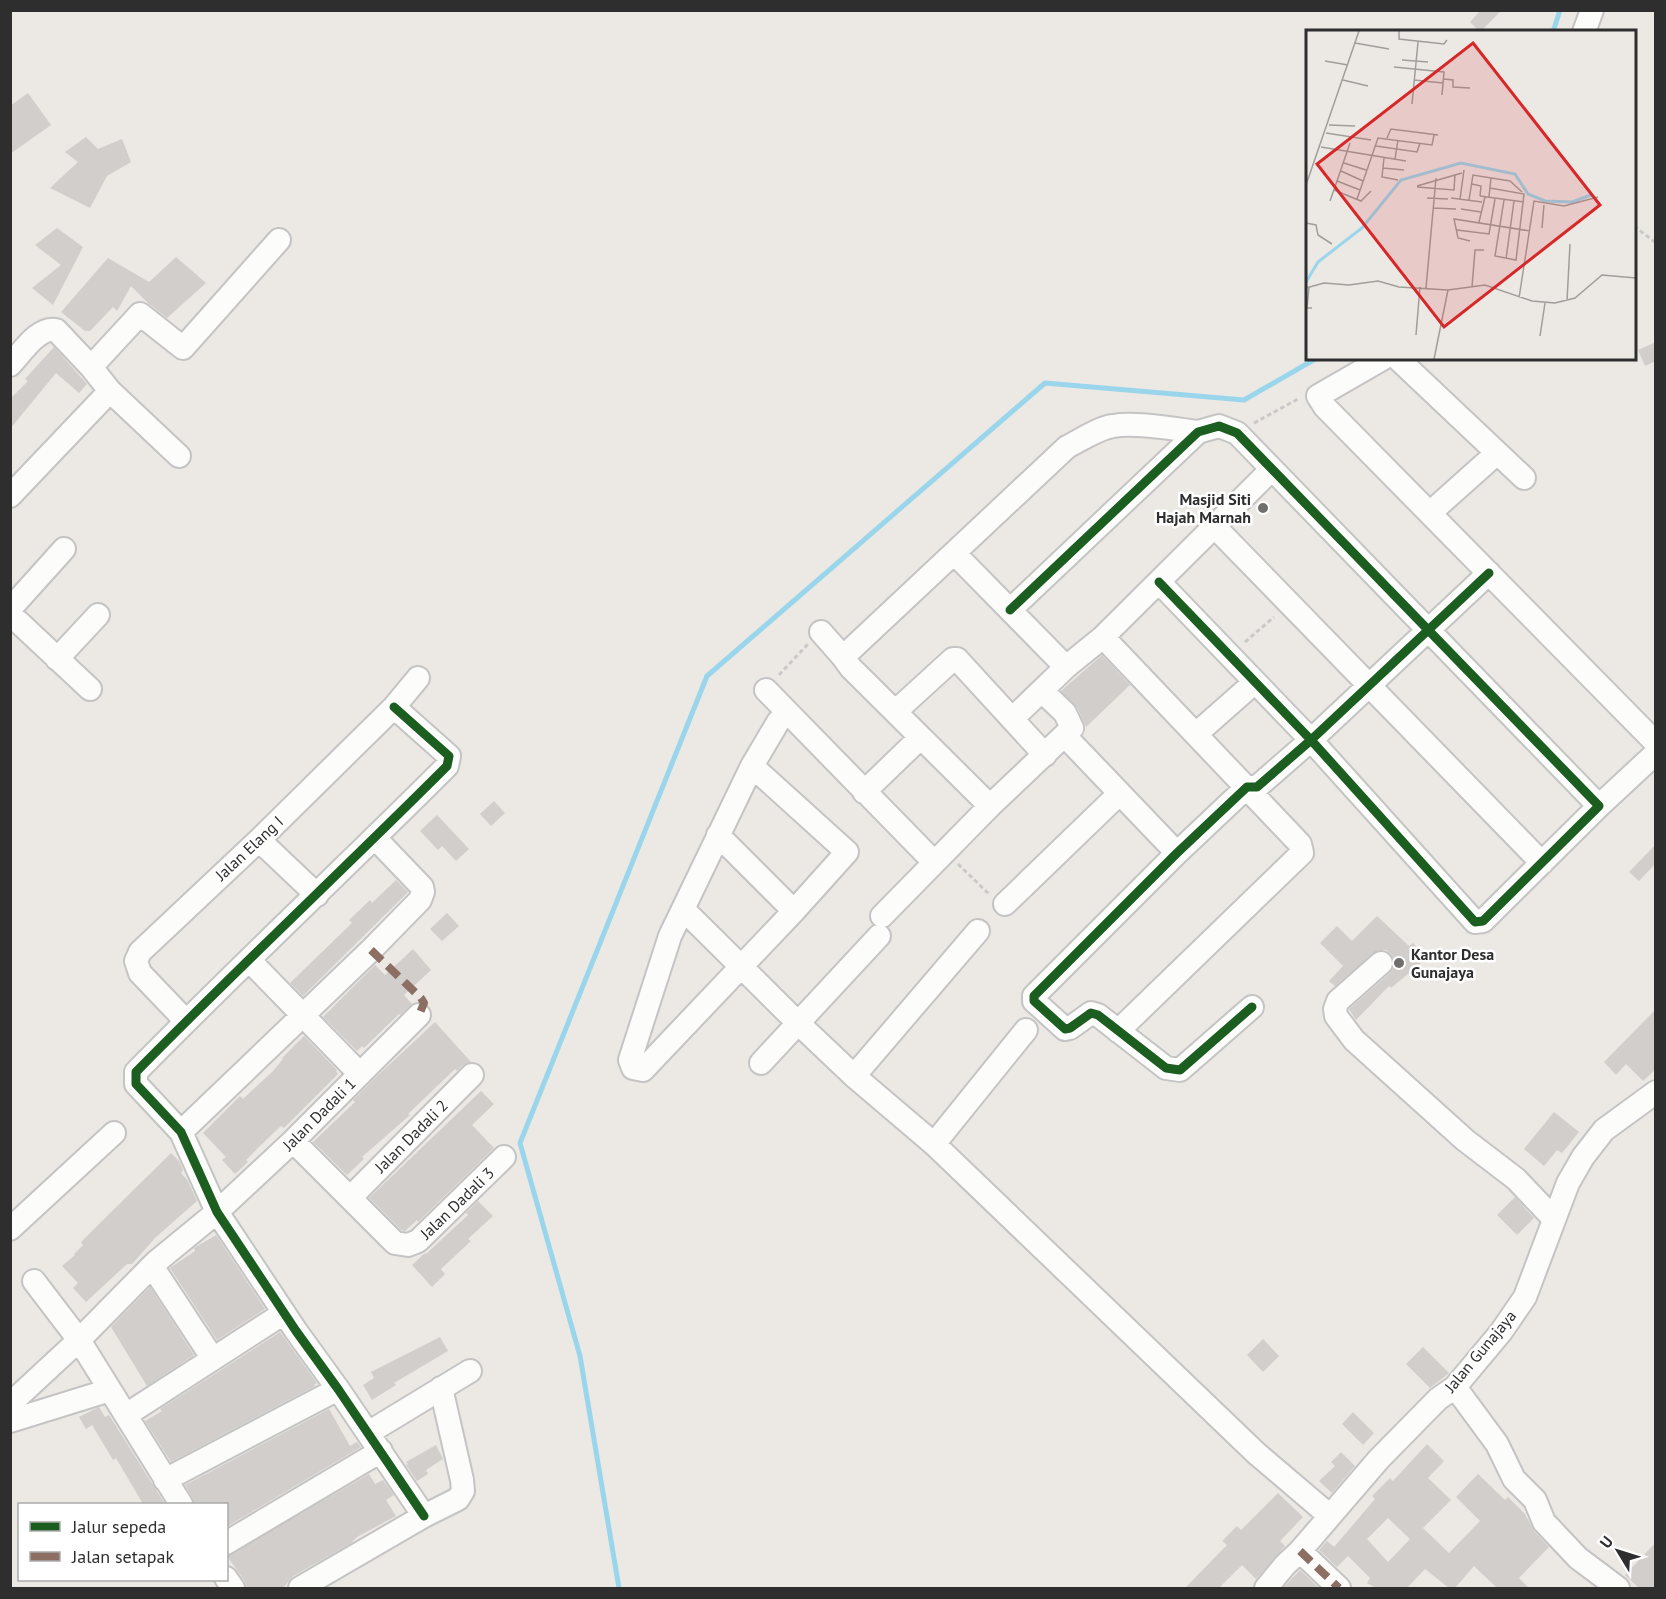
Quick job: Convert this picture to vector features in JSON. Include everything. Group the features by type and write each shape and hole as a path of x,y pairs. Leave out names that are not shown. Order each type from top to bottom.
{"street":[{"path":"1585,30 1592,10"},
{"path":"91,367 140,314 143,319 183,348 279,240"},
{"path":"10,365 38,335 48,329 56,330 110,391 179,456"},
{"path":"1381,360 1318,396 1331,414 1431,512 1656,743"},
{"path":"1399,360 1524,478"},
{"path":"10,496 110,391"},
{"path":"843,657 1067,447 1113,426 1156,427 1198,432 1219,426 1237,434 1599,806"},
{"path":"1010,610 1198,432"},
{"path":"1431,512 1497,453"},
{"path":"1012,719 1066,667 1102,637 1272,469"},
{"path":"1214,526 1542,863"},
{"path":"10,609 64,549"},
{"path":"954,553 1066,667"},
{"path":"1252,1007 1180,1070 1166,1068 1098,1015 1090,1013 1070,1028 1065,1029 1034,1001 1034,996 1177,853 1247,787 1257,787 1311,740 1489,573"},
{"path":"1159,582 1311,740 1475,922 1483,921 1656,753"},
{"path":"10,614 90,689"},
{"path":"57,659 98,615"},
{"path":"821,632 851,668 990,806"},
{"path":"1102,637 1300,844 1302,853 1118,1031"},
{"path":"896,711 952,659 957,659 1045,754"},
{"name":"Jalan Elang I","path":"186,1021 140,973 136,961 140,952 259,840 394,707 418,678"},
{"path":"1196,734 1255,682"},
{"path":"766,690 864,792 940,857"},
{"path":"761,1063 940,857 1072,728 1065,713 1042,691"},
{"path":"394,707 449,756 447,766 250,961 186,1021 136,1072 135,1078 136,1084 181,1132 217,1212 424,1516"},
{"path":"752,766 847,852 741,968 643,1070 633,1068 630,1060 670,936 717,835 752,766 777,722"},
{"path":"1065,736 1177,853"},
{"path":"864,792 920,738"},
{"path":"1005,904 1119,794"},
{"path":"717,835 794,911"},
{"path":"181,1132 304,1016 420,900 422,887 375,838"},
{"path":"259,840 317,895"},
{"path":"683,909 854,1076 934,1144 1256,1453 1330,1516"},
{"path":"854,1076 978,931"},
{"path":"250,961 360,1074"},
{"path":"1381,963 1338,1001 1335,1009 1336,1016 1354,1040 1465,1140 1516,1179 1554,1218"},
{"name":"Jalan Dadali 1","path":"10,1404 79,1340 152,1266 217,1212 293,1141 419,1015"},
{"path":"934,1144 1026,1030"},
{"name":"Jalan Dadali 2","path":"350,1198 472,1075"},
{"name":"Jalan Gunajaya","path":"1266,1588 1379,1459 1438,1399 1455,1387 1501,1332 1525,1297 1554,1218 1582,1157 1604,1130 1656,1092"},
{"path":"10,1229 114,1133"},
{"path":"293,1141 350,1198"},
{"name":"Jalan Dadali 3","path":"350,1198 395,1243 408,1245 418,1241 504,1157"},
{"path":"152,1266 213,1359"},
{"path":"34,1281 79,1340 180,1503"},
{"path":"126,1415 284,1313"},
{"path":"228,1542 375,1442 441,1388 470,1371"},
{"path":"1455,1387 1497,1444 1514,1479 1535,1500 1544,1522 1578,1558 1618,1588"},
{"path":"300,1588 424,1516 458,1499 463,1491 462,1480 441,1388"},
{"path":"165,1480 338,1389"},
{"path":"10,1421 110,1390"},
{"path":"1300,1551 1339,1588"}],"path":[{"path":"1636,227 1656,243"},
{"path":"1237,434 1295,399 1318,396"},
{"path":"1230,656 1290,603"},
{"path":"766,690 821,632"},
{"path":"940,857 997,902 1005,904"}],"building":[{"path":"1481,10 1502,10 1482,30 1478,30 1470,22"},
{"path":"28,93 51,125 10,154 10,106"},
{"path":"86,137 98,149 122,139 131,162 107,176 90,208 50,188 78,162 65,152"},
{"path":"57,228 83,247 53,305 32,288 61,265 35,245"},
{"path":"176,257 206,283 167,318 131,286 117,311 113,307 90,331 85,331 61,312 108,258 149,282"},
{"path":"1656,342 1656,361 1645,366 1638,350"},
{"path":"54,347 87,384 79,393 56,373 10,429 10,399 28,381 25,379"},
{"path":"1102,655 1130,685 1086,727 1077,707 1061,691"},
{"path":"494,801 505,813 491,826 480,814"},
{"path":"437,815 469,849 456,861 442,846 438,850 420,831"},
{"path":"1656,844 1656,863 1639,881 1629,872"},
{"path":"396,880 408,892 303,996 290,983 352,923 349,920 370,900 372,903"},
{"path":"447,913 459,926 442,941 430,929"},
{"path":"1377,916 1409,946 1413,943 1426,959 1391,988 1389,986 1356,1020 1349,1009 1390,973 1394,967 1394,960 1386,950 1378,950 1335,986 1329,981 1343,966 1320,943 1337,926 1352,941"},
{"path":"413,949 431,970 404,995 412,1004 364,1048 362,1046 357,1051 323,1017 375,965 385,975"},
{"path":"1656,1009 1656,1069 1643,1081 1626,1064 1616,1075 1604,1062"},
{"path":"435,1022 471,1062 463,1065 457,1071 455,1069 408,1114 410,1115 362,1157 364,1159 347,1175 313,1142 355,1102 353,1100 374,1079"},
{"path":"304,1036 337,1070 338,1074 284,1128 281,1126 260,1146 235,1174 222,1160 226,1157 203,1133 240,1096 243,1099 273,1071 282,1058"},
{"path":"481,1091 494,1104 472,1125 494,1148 418,1222 417,1220 405,1231 401,1230 369,1198"},
{"path":"1554,1112 1579,1132 1562,1153 1557,1150 1544,1166 1524,1149"},
{"path":"171,1153 179,1161 183,1170 181,1173 188,1181 197,1201 155,1238 132,1264 127,1264 86,1302 73,1288 78,1283 62,1266 83,1245 81,1242"},
{"path":"1515,1197 1534,1218 1517,1235 1497,1215"},
{"path":"478,1201 493,1216 468,1239 471,1241 441,1269 445,1274 432,1287 412,1265 468,1215 466,1213"},
{"path":"216,1235 265,1309 217,1340 170,1268 195,1251 194,1248"},
{"path":"150,1287 194,1355 147,1386 111,1327"},
{"path":"280,1332 317,1383 315,1386 171,1462 145,1421"},
{"path":"440,1337 448,1351 394,1383 396,1385 372,1400 363,1385 374,1378 371,1372"},
{"path":"1263,1339 1279,1356 1263,1372 1247,1355"},
{"path":"1423,1347 1449,1373 1430,1388 1406,1364"},
{"path":"99,1407 105,1417 109,1415 164,1503 142,1503 116,1458 113,1460 92,1425 86,1429 79,1417"},
{"path":"329,1409 350,1446 357,1442 361,1447 228,1526 228,1503 194,1503 185,1485"},
{"path":"1353,1412 1374,1433 1363,1445 1342,1424"},
{"path":"1427,1444 1444,1461 1428,1478 1451,1500 1423,1528 1449,1553 1480,1521 1456,1497 1478,1474 1505,1500 1508,1497 1525,1514 1534,1531 1549,1547 1519,1578 1529,1588 1497,1588 1474,1566 1455,1588 1449,1588 1425,1569 1407,1588 1376,1588 1367,1583 1370,1578 1348,1556 1337,1567 1319,1550 1327,1541 1334,1547 1375,1499 1372,1496 1390,1478 1393,1481","holes":["1388,1518 1410,1539 1388,1562 1367,1539"]},
{"path":"436,1445 443,1459 426,1470 428,1474 417,1481 406,1462"},
{"path":"1341,1452 1355,1466 1332,1493 1319,1481 1335,1466 1331,1462"},
{"path":"369,1474 375,1484 383,1480 394,1495 386,1500 396,1516 293,1576 283,1588 247,1588 228,1555"},
{"path":"1278,1493 1303,1517 1280,1541 1285,1546 1256,1579 1242,1565 1219,1588 1185,1588 1227,1545 1222,1541 1237,1526 1241,1530"},
{"path":"1656,1542 1656,1588 1639,1588 1625,1575"},
{"path":"1300,1570 1318,1587 1283,1588"}],"waterway":[{"path":"1554,30 1560,10"},
{"path":"619,1588 580,1356 520,1143 707,676 1045,383 1244,400 1314,360"}],"marked path":[{"path":"371,950 421,998 424,1003 419,1015"},
{"path":"1300,1551 1339,1588"}],"cycle path":[{"path":"1010,610 1198,432 1219,426 1237,433 1599,806 1483,921 1475,922 1311,740 1159,582"},
{"path":"1252,1007 1180,1070 1166,1068 1098,1015 1091,1013 1065,1029 1034,1001 1034,996 1177,853 1247,787 1257,787 1311,740 1489,573"},
{"path":"394,707 449,756 447,766 136,1072 136,1084 181,1132 217,1212 424,1516"}],"place":[{"name":"Masjid Siti Hajah Marnah","path":"1263,508"},
{"name":"Kantor Desa Gunajaya","path":"1399,963"}]}
